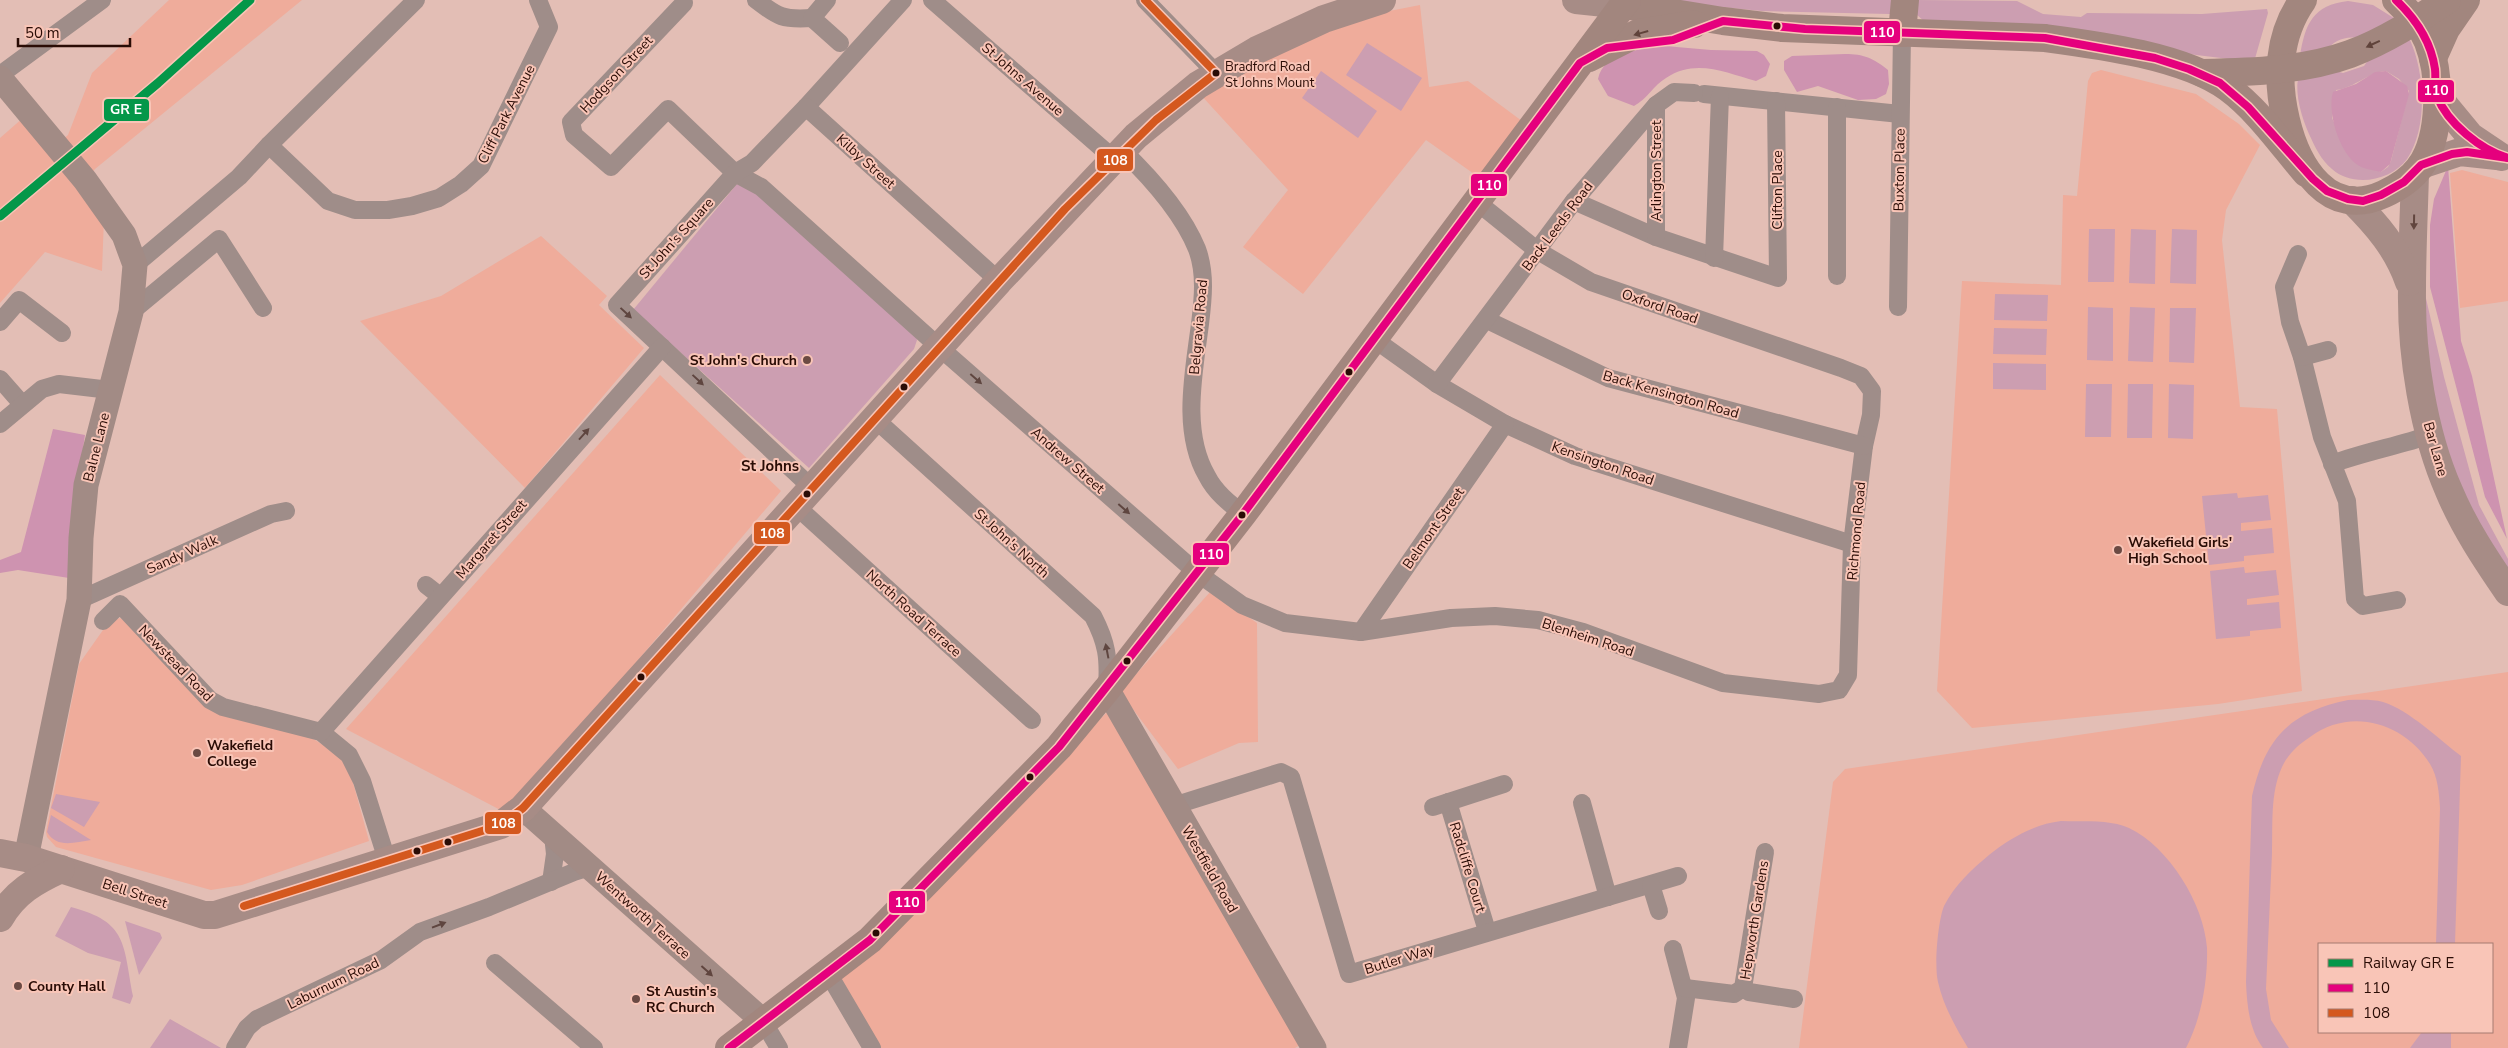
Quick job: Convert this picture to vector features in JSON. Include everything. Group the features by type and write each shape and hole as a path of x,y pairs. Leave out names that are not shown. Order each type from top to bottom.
{"highway":[{"path":"1902,33 1905,0"},
{"path":"2303,0 2290,21 2280,69 2282,102 2288,128 2296,154 2306,173"},
{"path":"729,1048 828,974 886,925 1059,747 1107,689 1196,572 1243,514 1625,2 1723,21 1782,28 2060,40 2155,58 2200,73 2220,83 2239,98 2306,173 2327,191 2352,200 2364,201 2397,188 2418,169 2428,150 2434,130 2437,96 2433,58 2427,41 2416,21 2396,0"},
{"path":"2200,73 2280,69 2348,54 2389,36 2447,0"},
{"path":"2433,58 2446,29 2466,0"},
{"path":"1580,63 1638,33 1666,27 1723,21"}],"main road":[{"name":"Bell Street","path":"0,853 26,858 204,915 215,915 501,825 523,808 999,281 1118,154 1177,101 1216,73 1297,30 1382,0"},
{"path":"1576,0 1625,2"},
{"path":"2437,96 2470,136 2505,158"},
{"path":"2418,169 2460,152 2505,158"},
{"name":"Bar Lane","path":"2418,169 2412,291 2416,347 2430,435 2448,490 2461,518 2476,545 2508,592"},
{"name":"Bar Lane","path":"2352,200 2387,238 2399,256 2412,291"},
{"path":"0,866 8,881 10,896 2,915"},
{"path":"2,915 20,892 30,884 61,869"}],"street":[{"path":"0,76 102,0"},
{"path":"135,265 239,177 416,0"},
{"name":"Cliff Park Avenue","path":"269,145 328,201 355,210 388,210 412,206 439,198 461,184 481,166 493,143 549,27 538,0"},
{"path":"756,0 775,14 791,20 812,18 827,0"},
{"path":"903,0 806,107 752,162 735,173 761,187 939,347"},
{"name":"St Johns Avenue","path":"932,0 1118,154"},
{"path":"1145,0 1216,73"},
{"name":"Hodgson Street","path":"684,3 571,122 574,135 611,167 668,109 735,173"},
{"path":"812,18 840,43"},
{"name":"Buxton Place","path":"1898,307 1902,33"},
{"name":"Balne Lane","path":"0,76 85,180 124,235 135,265 131,312 86,485 81,538 79,600 26,858"},
{"name":"Back Leeds Road","path":"1437,384 1487,320 1574,201 1656,104 1674,92 1900,114"},
{"path":"1574,201 1656,237 1714,258 1706,94"},
{"name":"Clifton Place","path":"1714,258 1778,278 1776,101"},
{"name":"Arlington Street","path":"1656,104 1656,237"},
{"name":"Kilby Street","path":"806,107 999,281"},
{"path":"1837,276 1838,107"},
{"name":"Belgravia Road","path":"1118,154 1165,198 1197,249 1204,279 1193,375 1193,433 1199,460 1207,477 1223,497 1243,514"},
{"name":"St John's Square","path":"735,173 617,305 662,347 804,497"},
{"name":"Oxford Road","path":"1477,202 1538,251 1591,282 1861,376"},
{"path":"131,312 220,239 263,308"},
{"path":"2298,254 2284,287 2290,322 2302,357 2322,437 2347,501 2355,599 2362,606 2397,600"},
{"path":"0,322 19,300 62,333"},
{"name":"Back Kensington Road","path":"1487,320 1608,378 1864,446"},
{"name":"Kensington Road","path":"1374,339 1437,384 1505,424 1575,456 1852,544"},
{"name":"Margaret Street","path":"321,732 551,470 662,347"},
{"name":"Andrew Street","path":"939,347 1196,572"},
{"path":"2302,357 2328,350"},
{"name":"Richmond Road","path":"1839,690 1848,674 1852,544 1864,446 1871,415 1872,391 1861,376"},
{"path":"0,379 22,404"},
{"path":"0,424 42,388 59,384 110,390"},
{"name":"St John's North","path":"875,419 1092,616 1104,638 1109,659 1107,689"},
{"name":"Belmont Street","path":"1361,632 1505,424"},
{"path":"2332,464 2363,452 2400,445 2430,435"},
{"name":"North Road Terrace","path":"804,497 1032,720"},
{"name":"Sandy Walk","path":"79,600 271,514 286,511"},
{"name":"Blenheim Road","path":"1196,572 1242,605 1285,623 1361,632 1451,618 1496,616 1538,620 1583,632 1723,683 1819,694 1839,690"},
{"path":"426,585 440,596"},
{"name":"Newstead Road","path":"103,621 120,604 210,700 223,707 321,732 349,755 362,781 387,860"},
{"name":"Westfield Road","path":"1107,689 1314,1048"},
{"name":"Butler Way","path":"1173,806 1281,772 1291,777 1349,974 1487,931 1678,876"},
{"name":"Radcliffe Court","path":"1487,931 1441,805 1504,784"},
{"path":"1582,803 1608,897"},
{"name":"Wentworth Terrace","path":"523,808 763,1021"},
{"path":"551,882 555,854 553,835"},
{"name":"Hepworth Gardens","path":"1685,988 1734,994 1743,988 1765,852"},
{"name":"Laburnum Road","path":"235,1048 247,1028 257,1019 381,960 420,932 590,868"},
{"path":"1651,885 1659,911"},
{"path":"1673,949 1685,988 1686,998 1678,1048"},
{"path":"495,963 594,1048"},
{"path":"828,974 872,1048"},
{"path":"1743,988 1749,992 1794,999"},
{"path":"763,1021 779,1048"}],"shaded area":[{"path":"169,0 302,0 95,169 80,188 104,218 102,271 45,252 0,303 0,138 24,117 50,151 68,135 92,73"},
{"path":"1679,0 1897,0 1892,14 1889,14 1762,11 1679,3"},
{"path":"1917,0 2017,1 2043,14 2081,17 2087,13 2202,14 2267,9 2268,13 2254,62 1925,22 1916,14"},
{"path":"2348,1 2373,5 2397,20 2363,39 2342,39 2325,52 2300,56 2305,34 2313,18 2326,7"},
{"path":"1420,5 1429,87 1468,81 1526,124 1484,181 1426,140 1303,294 1243,247 1288,190 1199,93 1275,51 1369,15"},
{"path":"2410,40 2419,68 2422,100 2421,116 2414,146 2400,167 2382,177 2361,180 2350,179 2332,169 2321,157 2314,144 2304,121 2298,99 2298,78 2332,70 2343,73 2364,66 2371,56","holes":["2386,71 2399,79 2409,91 2391,161 2388,167 2381,172 2350,157 2332,118 2336,90 2343,89 2379,72"]},
{"path":"1367,43 1422,78 1401,111 1346,75"},
{"path":"1665,46 1757,51 1764,55 1770,64 1766,76 1756,81 1711,69 1688,69 1677,72 1662,81 1643,100 1634,106 1608,96 1598,79 1608,62 1635,50"},
{"path":"1845,54 1868,58 1878,62 1888,70 1889,84 1886,94 1876,99 1858,100 1818,86 1797,92 1784,70 1784,61 1792,56"},
{"name":"Wakefield Girls' High School","path":"2101,70 2196,94 2239,124 2260,145 2226,210 2222,240 2240,407 2277,409 2302,691 2218,704 1972,728 1937,691 1962,281 2061,285 2063,195 2077,196 2088,81 2092,73"},
{"path":"1321,71 1377,111 1358,138 1302,98"},
{"path":"2386,71 2407,86 2409,94 2390,164 2381,172 2361,167 2349,157 2339,140 2333,120 2332,100 2333,92 2356,84 2375,72"},
{"path":"2448,166 2461,341 2472,376 2507,539 2485,497 2430,287 2430,225 2434,199"},
{"path":"2462,170 2508,182 2508,301 2460,308 2450,173"},
{"path":"737,184 745,184 753,189 915,333 917,340 914,349 809,468 633,310"},
{"path":"2089,229 2115,229 2114,282 2088,282"},
{"path":"2131,229 2156,230 2155,284 2129,283"},
{"path":"2172,229 2197,230 2196,284 2170,283"},
{"path":"541,236 607,296 599,305 644,348 525,488 360,321 441,296"},
{"path":"2422,281 2444,377 2479,505 2508,559 2508,573 2459,490 2430,390"},
{"path":"1995,294 2048,295 2047,321 1994,320"},
{"path":"2088,307 2113,308 2113,361 2087,360"},
{"path":"2130,307 2155,308 2153,362 2128,361"},
{"path":"2170,308 2196,308 2194,363 2169,362"},
{"path":"1994,328 2047,329 2046,355 1993,354"},
{"path":"1993,363 2046,364 2046,390 1993,389"},
{"path":"660,375 781,491 508,814 346,729"},
{"path":"2086,384 2112,384 2111,437 2085,437"},
{"path":"2128,384 2153,384 2152,438 2127,438"},
{"path":"2169,384 2194,385 2193,439 2168,438"},
{"path":"53,429 85,435 71,530 69,578 18,570 0,573 0,560 21,552"},
{"path":"2237,493 2238,498 2268,495 2271,520 2241,523 2241,531 2272,528 2274,553 2244,556 2244,561 2209,565 2202,496"},
{"path":"2244,567 2245,573 2276,570 2279,595 2247,599 2247,605 2279,602 2281,628 2250,631 2250,636 2216,639 2210,571"},
{"path":"1211,591 1257,623 1258,742 1239,743 1178,769 1120,692"},
{"name":"Wakefield College","path":"120,618 129,624 199,700 301,731 345,759 369,841 242,885 211,890 56,847 47,837 46,832 79,664 111,621"},
{"path":"2508,672 2508,1048 1799,1048 1833,782 1845,769"},
{"path":"2348,700 2375,700 2383,702 2414,718 2461,756 2455,943 2436,943 2440,808 2439,791 2430,764 2406,738 2391,729 2359,721 2342,723 2326,728 2306,740 2290,754 2284,762 2276,787 2273,809 2266,989 2271,1020 2289,1048 2263,1048 2252,1025 2248,1008 2246,982 2252,796 2264,758 2283,731 2296,720 2328,705"},
{"path":"1110,709 1300,1045 1295,1048 879,1048 838,981 983,842"},
{"path":"56,794 100,802 84,827 51,808"},
{"path":"51,815 91,840 73,843 56,841 47,832"},
{"path":"2061,821 2104,822 2129,828 2144,837 2158,849 2182,879 2192,896 2204,931 2207,961 2200,1012 2186,1048 1968,1048 1950,1016 1943,999 1937,975 1938,932 1944,906 1964,878 1997,849 2032,829"},
{"path":"71,907 90,913 103,920 113,928 120,938 127,962 133,996 130,1004 112,998 121,962 88,953 55,936"},
{"path":"125,921 160,933 162,938 139,975"},
{"path":"170,1019 221,1048 150,1048"},
{"path":"2421,1033 2451,1033 2451,1048 2410,1048"}],"transit line":[{"path":"0,216 158,83 250,0"},
{"name":"108","path":"244,906 501,825 523,808 1065,209 1156,120 1216,73 1145,0"},
{"name":"110","path":"2396,0 2422,31 2433,59 2437,96 2449,116 2476,142 2508,158"},
{"name":"110","path":"729,1048 870,940 1059,747 1243,514 1580,63 1607,48 1673,40 1723,21 1805,29 2045,38 2155,58 2189,69 2220,83 2248,107 2313,179 2327,191 2348,199 2363,201 2381,195 2404,182 2421,165 2452,154 2467,152 2508,158"}],"place":[{"name":"Bradford Road St Johns Mount","path":"1216,73"},
{"name":"St John's Church","path":"807,360"},
{"name":"Wakefield Girls' High School","path":"2118,550"},
{"name":"Wakefield College","path":"197,753"},
{"name":"County Hall","path":"18,986"},
{"name":"St Austin's RC Church","path":"636,999"}],"district":[{"name":"St Johns","path":"770,466"}]}
